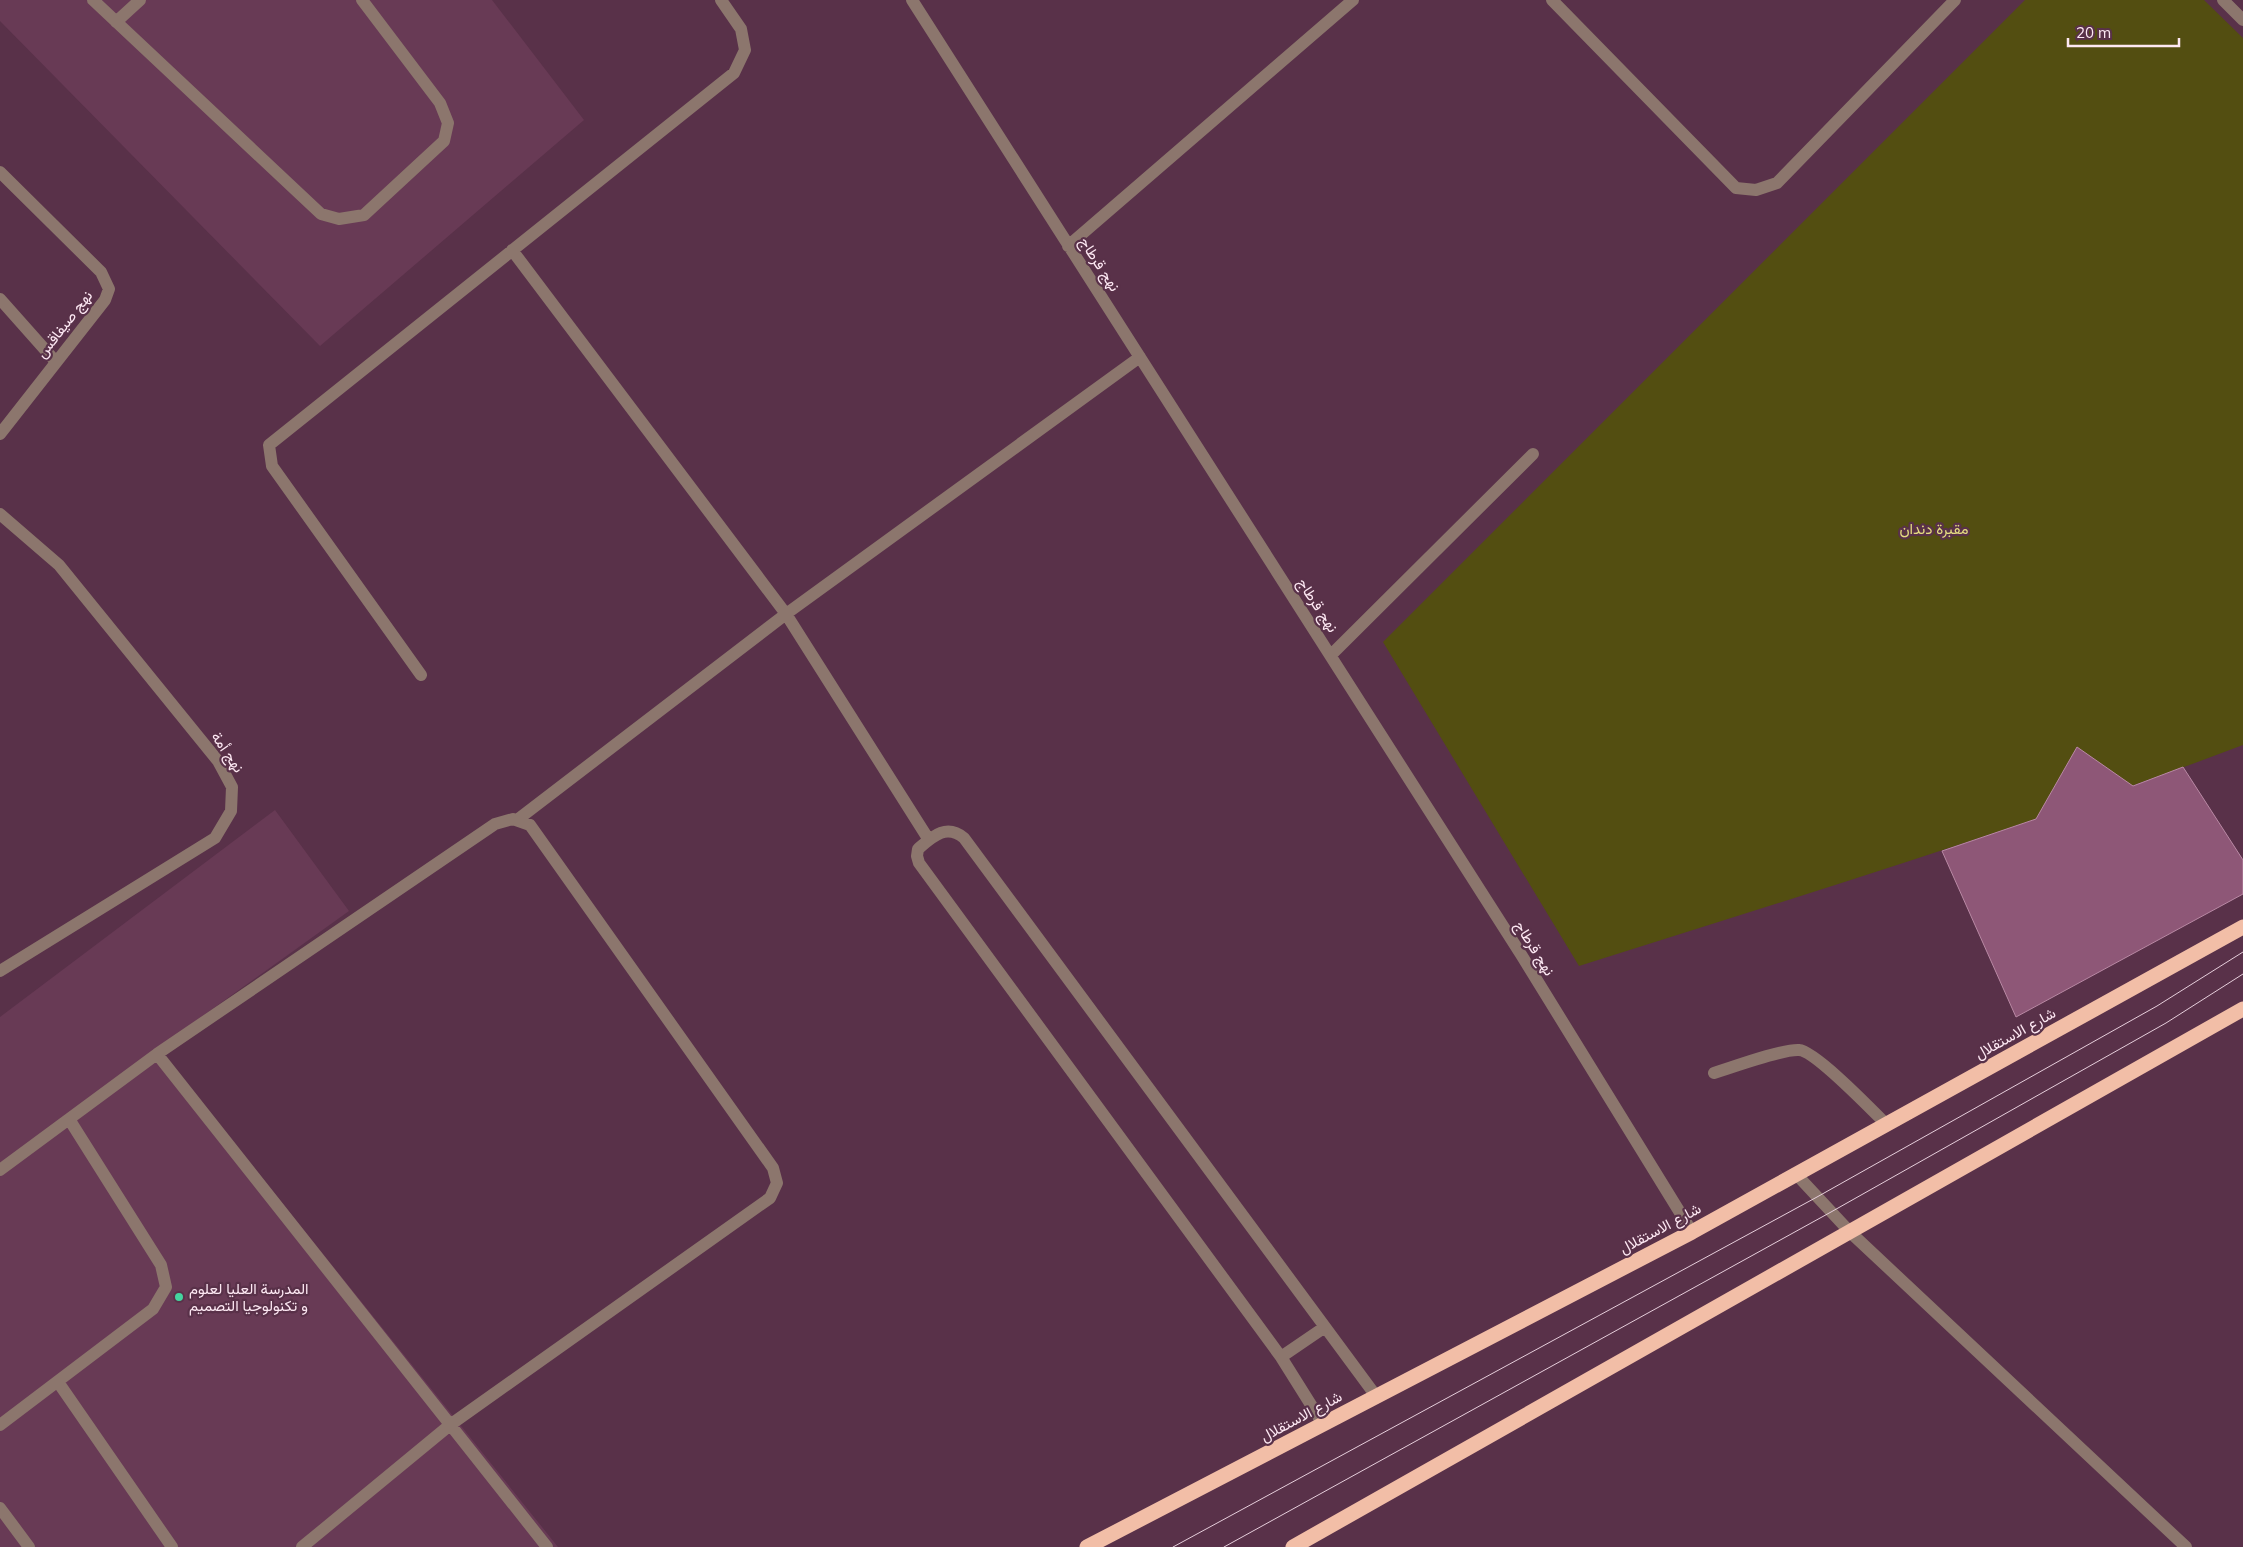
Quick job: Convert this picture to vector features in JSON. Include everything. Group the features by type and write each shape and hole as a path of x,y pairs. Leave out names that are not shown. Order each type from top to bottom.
{"highway":[{"name":"شارع الاستقلال","path":"1086,1547 1692,1232 2243,927"},
{"path":"1293,1547 2243,1009"}],"street":[{"path":"93,0 321,214 339,219 364,215 444,142 448,123 440,103 362,0"},
{"path":"116,22 140,0"},
{"path":"421,675 272,466 269,445 734,73 745,50 741,29 721,0"},
{"name":"نهج قرطاج","path":"912,0 1522,956 1692,1232"},
{"path":"1068,246 1353,0"},
{"path":"1557,2 1736,188 1756,190 1777,183 1956,0"},
{"path":"2223,0 2243,20"},
{"name":"نهج صيفاقس","path":"0,172 101,272 109,289 105,300 0,434"},
{"path":"512,250 786,614 929,840"},
{"path":"0,299 56,362"},
{"path":"517,820 786,614 1140,357"},
{"path":"1331,655 1533,454"},
{"name":"نهج أمة","path":"0,514 60,566 218,761 232,787 231,811 215,838 0,972"},
{"path":"0,1170 157,1054 495,824 513,818 530,824 773,1168 777,1183 770,1198 450,1425 302,1547"},
{"path":"1323,1424 1281,1358 919,864 916,856 918,849 939,832 950,831 958,833 964,838 1376,1396"},
{"path":"1714,1073 1787,1052 1801,1050 1816,1058 1886,1124"},
{"path":"157,1054 546,1547"},
{"path":"0,1425 153,1309 166,1287 161,1265 69,1119"},
{"path":"1796,1174 1850,1232 2186,1547"},
{"path":"1281,1358 1325,1327"},
{"path":"58,1382 172,1547"},
{"path":"0,1508 29,1547"}],"shaded area":[{"path":"0,0 492,0 584,120 320,346 0,21"},
{"name":"المدرسة العليا لعلوم و تكنولوجيا التصميم","path":"275,810 349,911 158,1048 558,1547 0,1547 0,1017"}],"green space":[{"name":"مقبرة دندان","path":"2025,0 2204,0 2243,38 2243,745 1996,833 1579,966 1383,642"}],"building":[{"path":"2077,747 2133,786 2183,767 2243,860 2243,894 2016,1017 1942,851 2036,819"}],"tram line":[{"path":"1173,1547 1817,1197 2157,1006 2243,952"},
{"path":"1224,1547 1831,1212 2166,1023 2243,974"}],"place":[{"name":"المدرسة العليا لعلوم و تكنولوجيا التصميم","path":"179,1297"}]}
